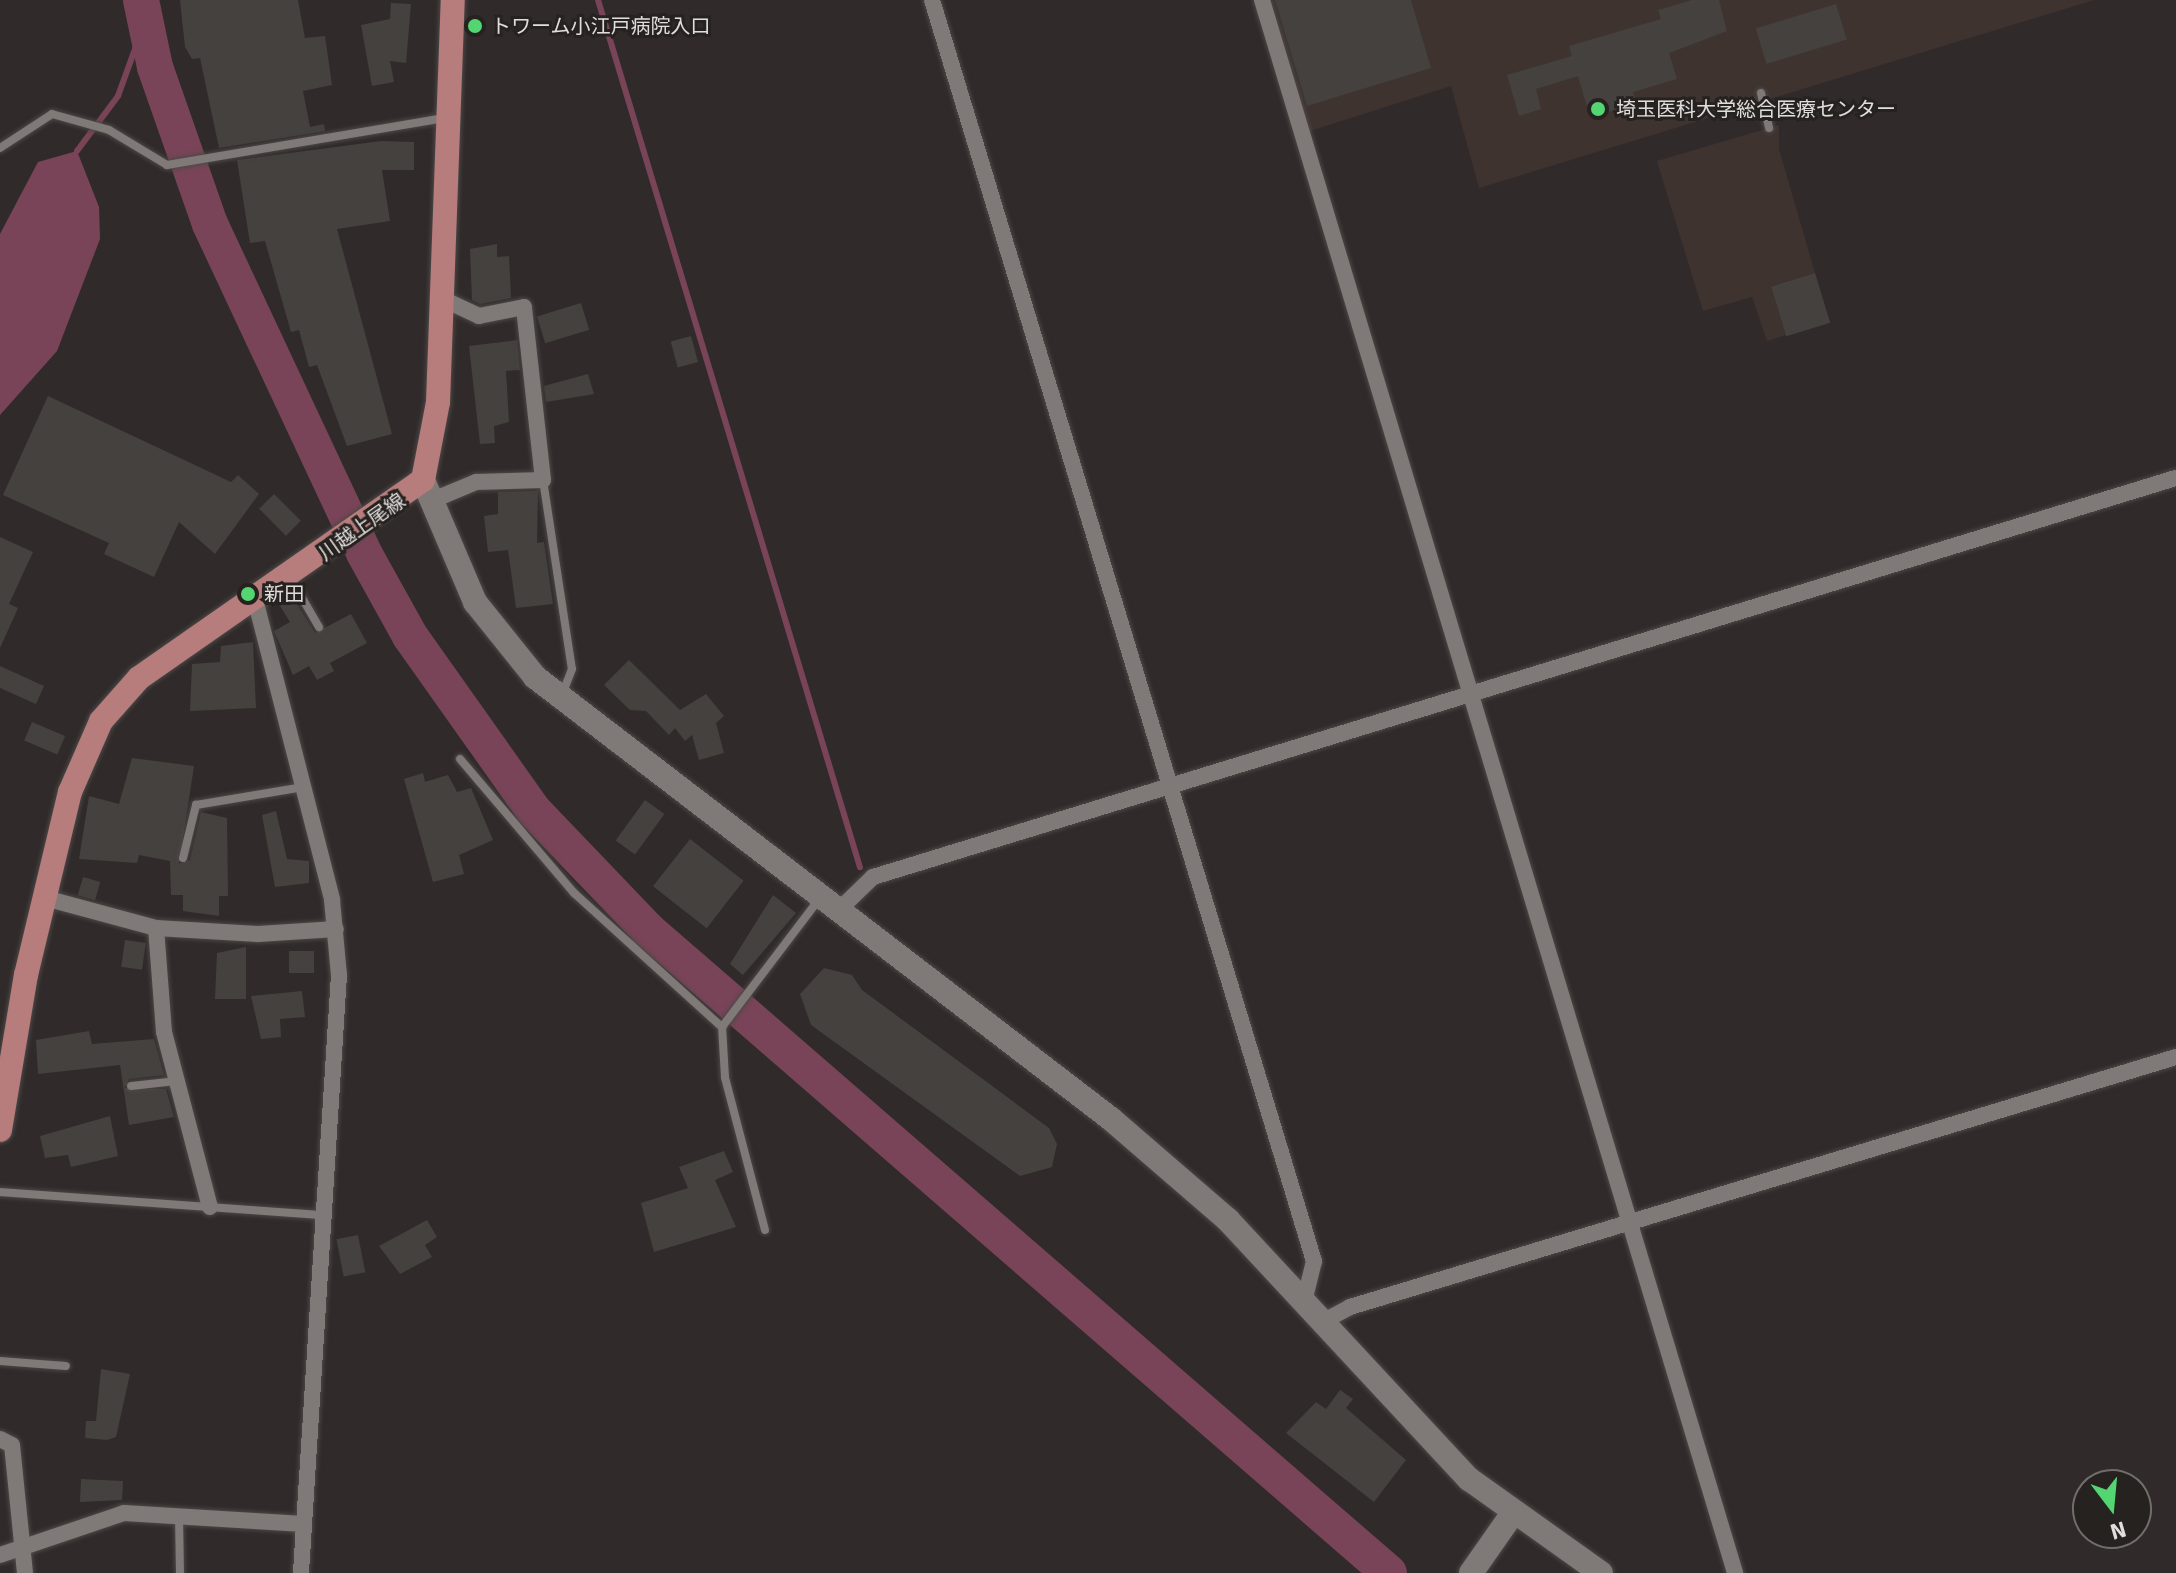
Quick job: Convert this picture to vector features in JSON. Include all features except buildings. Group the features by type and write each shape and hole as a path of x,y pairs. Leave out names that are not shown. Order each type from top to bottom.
{"main road":[{"name":"川越上尾線","path":"0,1130 6,1045 77,765 101,721 139,678 256,603 341,540 428,490 435,432 443,299 453,0"}],"street":[{"path":"932,0 1314,1261 1304,1302"},
{"path":"1262,0 1735,1573"},
{"path":"443,299 479,316 524,307 543,480 476,482 428,490 495,636 561,697 832,900 1217,1209 1469,1479 1601,1573"},
{"path":"832,900 873,877 1168,784 2176,478"},
{"path":"256,603 336,929 323,1215 301,1573"},
{"path":"45,898 156,928 336,929"},
{"path":"156,928 176,1081 210,1207"},
{"path":"1322,1322 1350,1307 2176,1057"},
{"path":"0,1439 12,1445 25,1573"},
{"path":"0,1555 23,1552 124,1513 304,1524"},
{"path":"1471,1573 1513,1513"}],"lane":[{"path":"1761,93 1769,128"},
{"path":"0,148 52,114 91,122 167,165 447,118"},
{"path":"543,480 572,669 561,697"},
{"path":"290,577 319,627"},
{"path":"460,759 564,882 724,1025"},
{"path":"183,858 196,805 303,787"},
{"path":"765,1230 725,1077 724,1025 832,900"},
{"path":"131,1086 176,1081"},
{"path":"0,1192 323,1215"},
{"path":"0,1361 66,1366"},
{"path":"179,1516 180,1573"}],"shaded area":[{"name":"埼玉医科大学総合医療センター","path":"1270,0 2094,0 1479,188 1451,86 1310,131"},
{"path":"1779,125 1779,149 1815,273 1771,286 1786,335 1767,341 1752,297 1703,311 1657,161"},
{"path":"77,151 99,207 100,239 57,351 0,415 0,234 38,162"}],"waterway":[{"path":"141,0 155,67 210,224 364,553 410,636 534,811 648,930 1389,1573"},
{"path":"598,0 860,867"},
{"path":"77,151 118,96 143,27"}],"place":[{"name":"トワーム小江戸病院入口","path":"475,26"},
{"name":"埼玉医科大学総合医療センター","path":"1598,109"},
{"name":"新田","path":"248,594"}]}
